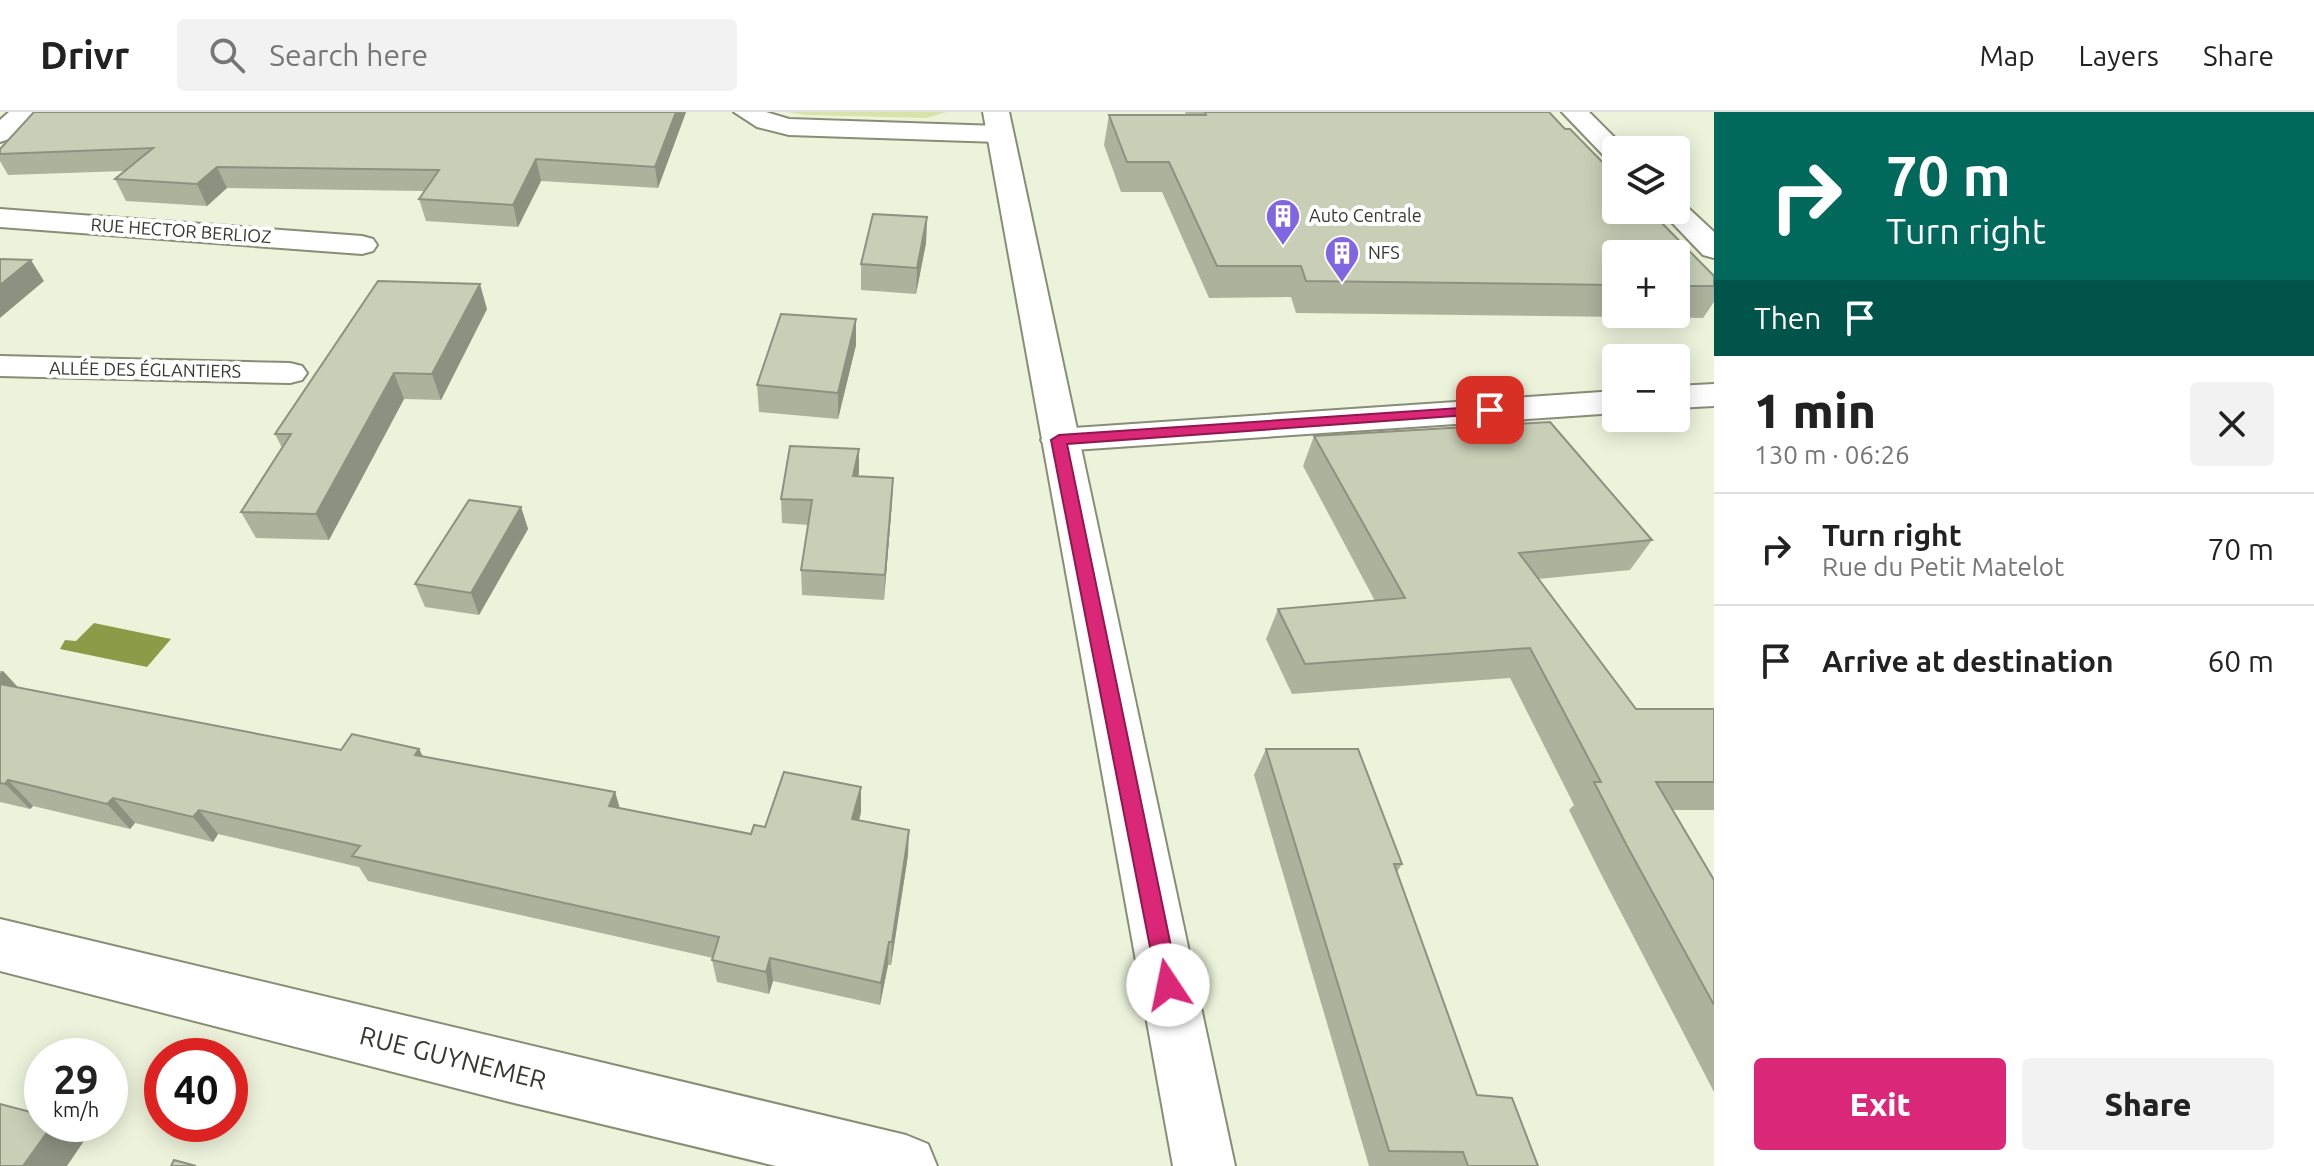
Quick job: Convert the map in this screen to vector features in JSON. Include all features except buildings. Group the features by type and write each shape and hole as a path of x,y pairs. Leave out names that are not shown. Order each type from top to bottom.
{"street":[{"path":"0,134 24,112"},
{"path":"747,112 766,122 789,127 998,123 1204,1166"},
{"path":"1575,112 1602,139"},
{"name":"RUE HECTOR BERLIOZ","path":"0,218 362,245"},
{"path":"1688,224 1714,249"},
{"name":"ALLÉE DES ÉGLANTIERS","path":"0,366 290,373"},
{"path":"1690,396 1714,395"},
{"path":"1059,440 1602,403"},
{"name":"RUE GUYNEMER","path":"0,945 510,1072 906,1166"}],"shaded area":[{"path":"788,112 946,112 927,118"},
{"path":"94,623 171,639 147,667 60,649 65,640 76,641"}],"place":[{"name":"Auto Centrale","path":"1283,247"},
{"name":"NFS","path":"1342,284"}],"route":[{"path":"1168,985 1059,440 1490,410"}]}
